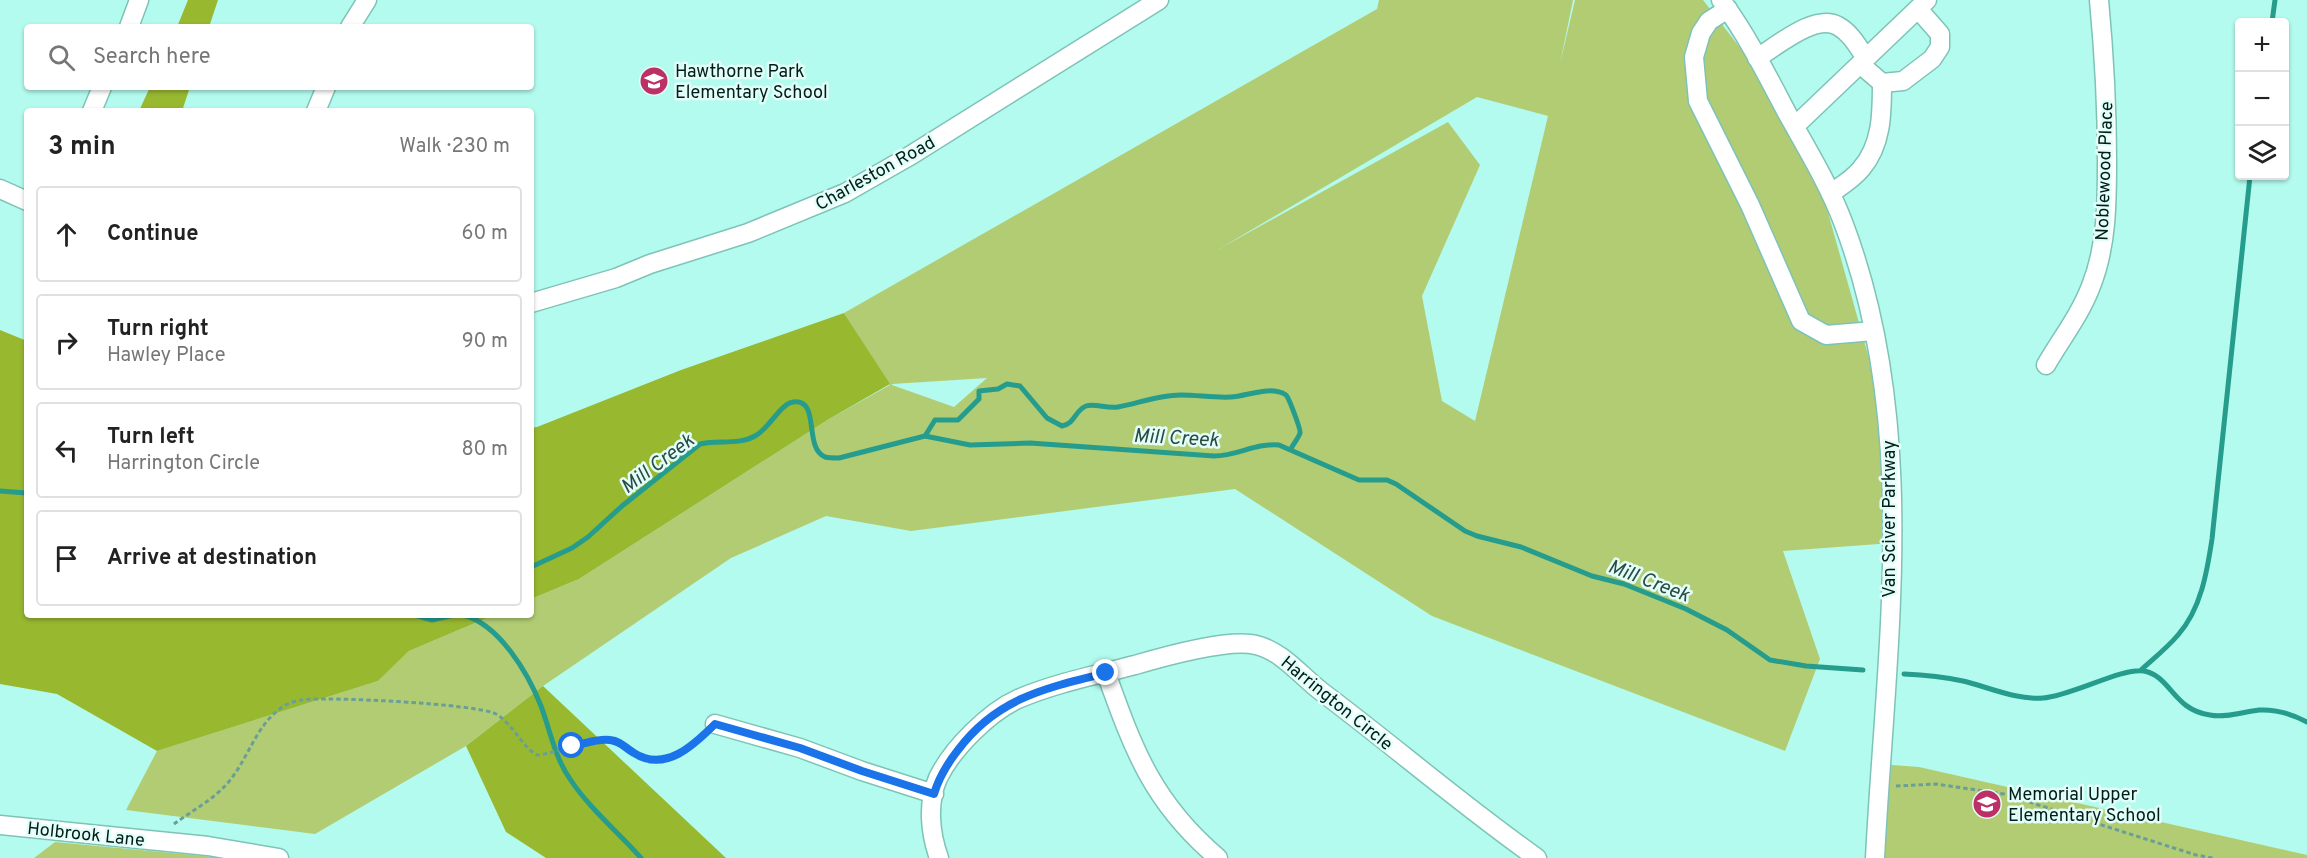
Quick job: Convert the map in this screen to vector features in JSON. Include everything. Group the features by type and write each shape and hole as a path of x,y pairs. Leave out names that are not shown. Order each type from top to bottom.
{"street":[{"path":"130,24 138,0"},
{"path":"352,24 368,0"},
{"name":"Charleston Road","path":"534,302 616,278 650,264 737,237 813,208 908,157 1159,0"},
{"name":"Noblewood Place","path":"2046,365 2084,303 2103,242 2107,200 2107,101 2099,0"},
{"path":"1724,4 1701,33 1694,57 1698,101 1750,205 1801,321 1826,335 1874,331"},
{"name":"Van Sciver Parkway","path":"1724,4 1757,58 1831,194 1858,267 1880,359 1891,446 1893,494 1889,623 1875,858"},
{"path":"1794,126 1923,4 1940,34 1940,46 1932,59 1903,81 1882,83"},
{"path":"1757,58 1806,27 1823,22 1837,25 1851,36 1863,61 1882,83 1881,121 1873,152 1860,171 1831,194"},
{"path":"93,108 101,90"},
{"path":"317,108 325,90"},
{"path":"0,189 24,200"},
{"name":"Harrington Circle","path":"939,858 931,823 938,778 963,744 997,711 1027,696 1106,673 1203,648 1255,644 1279,655 1394,748 1538,858"},
{"path":"1106,673 1121,718 1147,775 1173,815 1218,858"},
{"path":"715,724 800,748 934,794"},
{"name":"Holbrook Lane","path":"0,825 208,846 279,858"}],"path":[{"path":"153,840 225,786 264,724 284,705 302,700 441,706 495,713 518,733 530,751 537,755 608,739 620,742 635,754 651,760 669,759 690,749 715,724"},
{"path":"1880,786 1936,784 2004,794 2196,855 2213,858"}],"green space":[{"path":"188,0 218,0 210,24 178,24"},
{"path":"1379,0 1573,0 1560,64 1575,0 1703,0 1805,131 1892,440 1892,543 1783,551 1820,659 1785,751 1432,616 1235,489 911,531 826,516 731,558 543,686 466,746 315,834 126,810 157,751 378,681 409,651 487,618 534,618 534,598 579,579 829,419 890,385 844,313 1377,9","holes":["1477,97 1548,116 1475,421 1442,401 1422,296 1480,165 1448,122 1219,249","987,378 954,407 892,385 892,384"]},
{"path":"149,90 189,90 183,108 140,108"},
{"path":"844,313 890,384 829,419 579,579 534,598 534,428 681,370"},
{"path":"0,330 24,340 24,618 487,618 409,651 378,681 157,751 57,694 0,684"},
{"path":"543,686 726,858 546,858 506,832 466,746"},
{"name":"Memorial Upper Elementary School","path":"1879,764 1919,767 2307,855 2307,858 1874,858"},
{"path":"55,842 225,858 34,858"}],"waterway":[{"path":"2273,18 2275,0"},
{"path":"2141,670 2186,625 2198,602 2205,577 2212,539 2250,180"},
{"path":"925,436 935,420 958,420 979,399 979,391 998,389 1007,384 1020,386 1047,418 1062,426 1070,423 1082,408 1090,405 1114,407 1173,395 1231,397 1273,391 1286,395 1299,426 1300,433 1291,449"},
{"name":"Mill Creek","path":"534,566 572,548 588,537 622,506 700,444 741,441 755,436 784,407 793,402 802,403 807,408 818,452 830,458 839,458 925,436 970,445 1030,443 1214,456 1262,446 1279,445 1359,480 1387,480 1396,484 1465,531 1477,536 1521,547 1592,576 1624,584 1686,609 1727,630 1770,660 1806,666 1863,670"},
{"name":"Mill Creek","path":"0,491 24,493"},
{"name":"Mill Creek","path":"425,618 432,620 441,618"},
{"path":"471,618 489,628 511,652 541,706 565,771 586,800 641,858"},
{"name":"Mill Creek","path":"1904,674 1934,676 2012,695 2043,698 2123,673 2144,671 2160,679 2188,707 2198,712 2222,716 2272,710 2290,714 2307,722"}],"place":[{"name":"Hawthorne Park Elementary School","path":"654,81"},
{"name":"Memorial Upper Elementary School","path":"1987,804"}],"route":[{"path":"572,746 608,739 620,742 635,754 651,760 669,759 690,749 715,724 800,748 934,794 938,778 949,762 978,727 997,711 1018,699 1106,673"}]}
